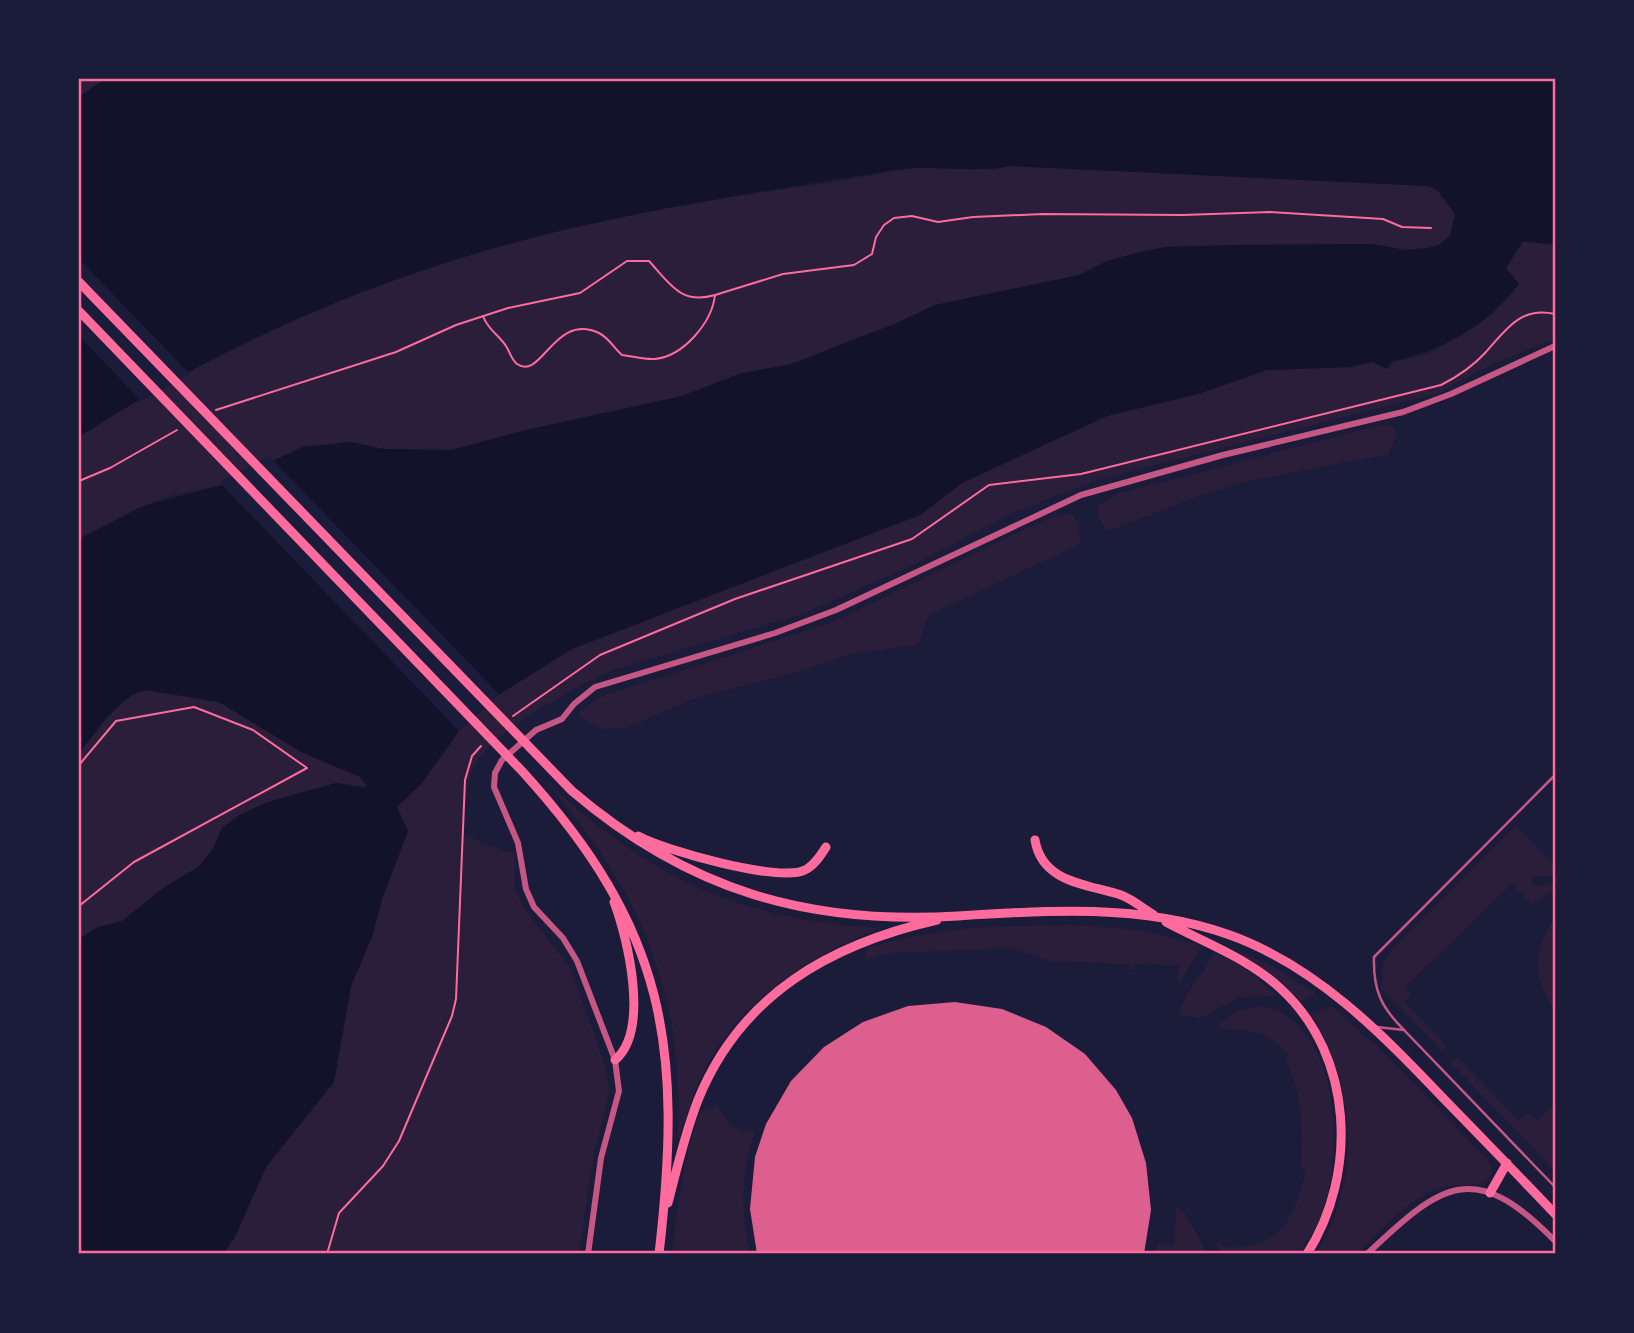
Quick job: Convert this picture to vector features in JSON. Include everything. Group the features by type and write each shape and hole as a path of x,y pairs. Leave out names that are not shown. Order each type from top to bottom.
{"main road":[{"path":"79,282 538,755 604,818 666,859 752,895 841,913 956,916 1082,911 1158,918 1228,934 1304,973 1373,1027 1555,1214"},
{"path":"79,311 522,771 569,826 605,877 625,912 643,954 665,1045 669,1091 669,1144 659,1254"},
{"path":"604,818 645,840 678,851 731,865 789,873 804,871 826,847"},
{"path":"1035,840 1038,856 1054,873 1090,888 1124,896 1195,938 1224,950 1274,983 1309,1023 1335,1085 1342,1150 1332,1202 1307,1254"},
{"path":"605,877 622,922 633,995 632,1031 628,1044 615,1060"},
{"path":"662,1229 685,1135 699,1098 725,1049 759,1008 806,970 844,949 888,932 956,916"},
{"path":"1490,1193 1507,1163"}],"street":[{"path":"588,1254 601,1158 619,1091 615,1060 577,961 563,938 534,907 526,890 518,843 494,787 495,773 502,760 536,730 562,719 574,704 595,687 775,633 836,610 1081,495 1223,455 1403,412 1451,394 1555,346"},
{"path":"1367,1254 1429,1200 1457,1191 1490,1193 1522,1209 1555,1241"}],"lane":[{"path":"1555,775 1374,957 1378,997 1386,1012 1555,1187"},
{"path":"1373,1027 1404,1030"}],"path":[{"path":"215,411 396,352 483,316 580,293 594,286 618,266 638,259 649,261 687,298 700,299 783,274 854,265 872,254 876,237 884,225 894,218 912,216 938,222 973,217 1043,214 1183,215 1269,212 1383,219 1402,227 1431,228"},
{"path":"483,316 492,334 506,345 516,363 523,366 537,363 557,338 581,330 604,335 622,355 655,359 693,338 708,322 715,295"},
{"path":"511,717 600,655 736,599 912,539 989,485 1081,474 1441,385 1477,361 1519,317 1539,311 1555,314"},
{"path":"79,481 110,468 183,427"},
{"path":"79,765 116,721 194,707 253,730 307,768 134,862 79,906"},
{"path":"327,1254 339,1213 383,1166 399,1141 452,1016 456,999 465,780 472,756 486,738"}],"shaded area":[{"path":"79,79 105,79 79,97"},
{"path":"105,79 1555,79 1555,245 1523,241 1506,268 1519,284 1507,299 1463,334 1429,351 1393,361 1387,369 1372,362 1350,367 1267,370 1198,394 1107,416 962,483 920,515 572,649 497,696 459,731 421,784 397,807 408,831 382,899 372,937 351,986 334,1082 266,1167 235,1237 223,1254 79,1254 79,939 96,928 122,921 162,889 198,867 213,849 222,828 239,815 268,802 336,783 364,788 367,786 360,777 301,752 219,702 146,690 131,695 108,716 79,753 79,539 143,506 222,485 302,447 350,442 384,449 452,450 522,431 682,396 739,374 791,364 897,323 935,305 1079,275 1107,261 1139,252 1166,247 1231,245 1372,244 1405,250 1428,248 1439,245 1450,236 1455,214 1438,191 1429,186 1010,166 895,170 602,221 506,245 394,280 285,324 232,350 129,406 79,437 79,97"},
{"path":"932,165 994,170 1010,166 1429,186 1438,191 1455,214 1450,236 1439,245 1428,248 1405,250 1372,244 1231,245 1107,261 1079,275 935,305 897,323 791,364 739,374 682,396 522,431 452,450 384,449 350,442 222,485 169,496 143,506 79,539 79,437 180,377 285,324 394,280 450,261 587,224"},
{"path":"1523,241 1555,245 1555,339 1488,366 1439,393 1097,480 1012,513 907,568 802,614 616,669 558,698 515,725 482,755 472,770 463,835 515,855 514,887 523,907 571,969 605,1066 609,1090 594,1152 579,1254 223,1254 235,1237 266,1167 334,1082 351,986 372,937 382,899 408,831 397,807 421,784 459,731 499,694 572,649 920,515 962,483 1107,416 1198,394 1267,370 1350,367 1372,362 1379,366 1428,354 1472,329 1492,314 1519,284 1506,268"},
{"path":"1381,425 1392,426 1397,435 1388,454 1245,482 1196,497 1108,531 1097,516 1098,506 1114,495"},
{"path":"1072,514 1079,524 1080,544 929,615 916,645 850,654 783,676 696,698 625,728 602,729 579,716 580,710 603,696 833,622 1052,517"},
{"path":"145,690 219,702 301,752 360,777 367,786 336,783 268,802 222,828 213,849 198,867 162,889 122,921 96,928 79,939 77,808 80,751 108,715 126,700"},
{"path":"542,777 580,812 618,841 696,887 737,903 781,915 880,928 803,966 758,1001 738,1021 705,1069 678,1139 678,1085 673,1035 664,988 649,944 630,901 605,859"},
{"path":"1516,826 1555,866 1555,876 1532,875 1532,886 1555,883 1555,897 1550,891 1533,905 1512,884 1405,987 1412,995 1404,1002 1447,1046 1442,1051 1381,988 1383,964 1393,949"},
{"path":"1555,918 1555,1012 1542,988 1538,965 1542,942"},
{"path":"1078,925 1145,931 1202,946 1178,986 1179,965 1136,964 1135,969 1130,969 1130,964 1048,961 1012,948 891,953 865,960 867,948 945,931"},
{"path":"1234,949 1276,968 1316,994 1301,1001 1278,979"},
{"path":"1214,952 1246,969 1276,995 1240,997 1200,1018 1179,1014"},
{"path":"1261,1006 1290,1019 1312,1043 1326,1077 1333,1116 1333,1156 1327,1195 1315,1229 1297,1254 1223,1254 1217,1245 1219,1242 1224,1247 1243,1247 1272,1237 1282,1228 1296,1203 1306,1170 1301,1168 1301,1112 1285,1058 1288,1055 1274,1041 1258,1033 1220,1029 1218,1025 1237,1011"},
{"path":"1332,1006 1388,1057 1488,1160 1492,1170 1490,1177 1484,1182 1442,1187 1414,1201 1357,1254 1316,1254 1331,1225 1347,1164 1345,1102 1337,1071 1310,1013"},
{"path":"1457,1056 1519,1121 1528,1113 1537,1121 1555,1103 1555,1171 1451,1063"},
{"path":"717,1105 731,1126 755,1133 744,1178 745,1224 750,1254 672,1254 682,1182 694,1129 700,1112"},
{"path":"1176,1206 1185,1213 1208,1254 1155,1254 1158,1243 1174,1245"}],"pier":[{"path":"79,259 190,374 141,401 79,336"},
{"path":"269,456 499,694 459,731 219,482"}],"building":[{"path":"955,1002 1002,1009 1046,1027 1085,1054 1116,1090 1132,1118 1146,1163 1151,1210 1144,1254 757,1254 750,1209 755,1157 766,1124 791,1081 824,1047 863,1022 908,1006"}]}
